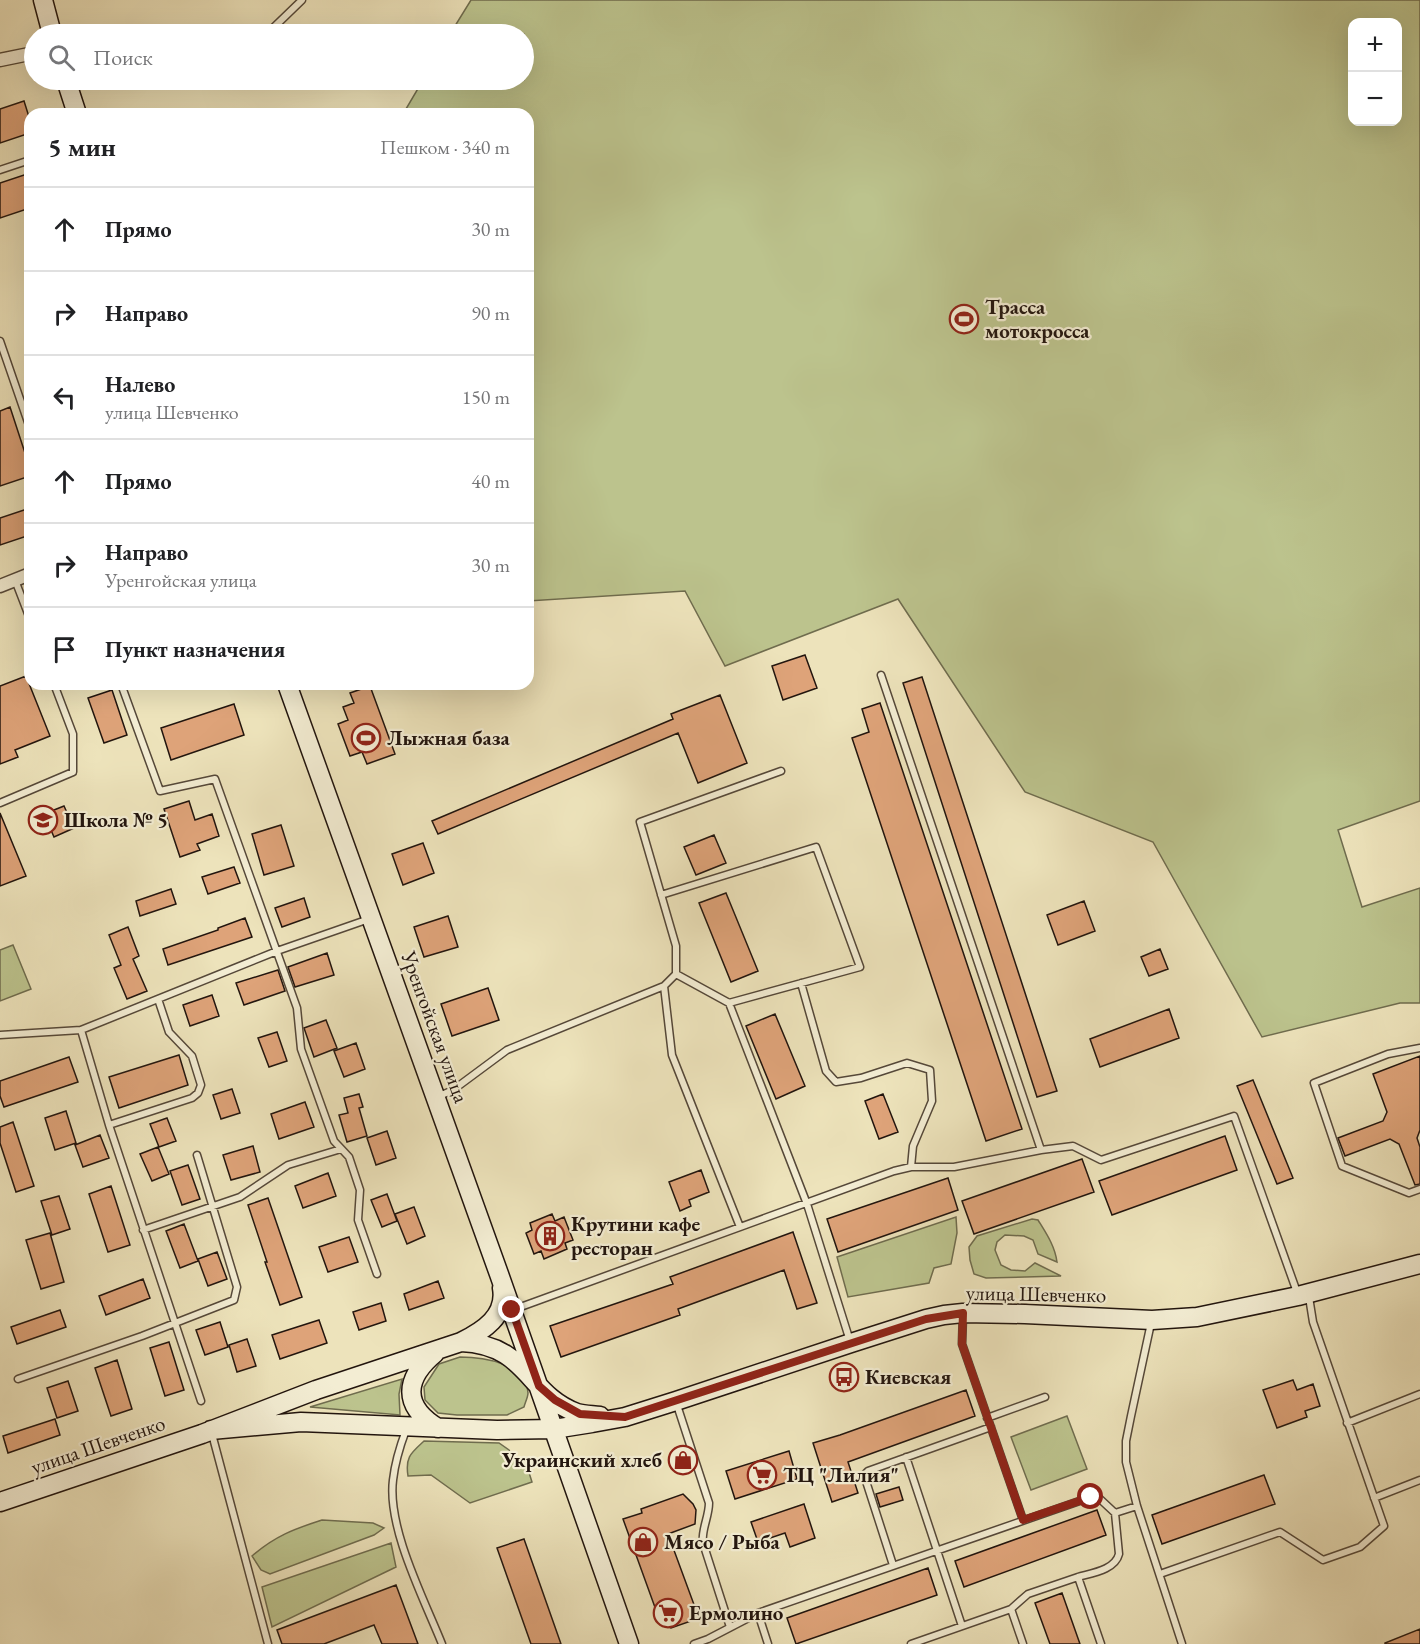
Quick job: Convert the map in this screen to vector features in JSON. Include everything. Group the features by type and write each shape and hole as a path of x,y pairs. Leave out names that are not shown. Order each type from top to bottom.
{"street":[{"path":"43,0 49,24"},
{"path":"0,60 24,55"},
{"path":"69,90 75,108"},
{"path":"0,586 24,576"},
{"name":"Уренгойская улица","path":"289,690 512,1310 629,1644"},
{"name":"улица Шевченко","path":"625,1417 926,1319 963,1313 1152,1320 1197,1317 1303,1295 1420,1264"},
{"path":"438,1428 418,1414 411,1397 413,1380 425,1361 434,1353 484,1329 499,1312 503,1295 499,1274"},
{"path":"211,1430 316,1390 455,1343 474,1342 501,1350 523,1367 555,1400 580,1414 625,1417"},
{"path":"497,1430 518,1424 531,1417 541,1398 539,1386"},
{"path":"211,1430 301,1422 497,1430 554,1429 625,1417"},
{"name":"улица Шевченко","path":"0,1502 211,1430"}],"lane":[{"path":"277,24 302,0"},
{"path":"0,170 24,162"},
{"path":"0,341 24,411"},
{"path":"15,580 24,604"},
{"path":"881,675 1041,1150"},
{"path":"0,803 73,772 73,734 56,690"},
{"path":"123,690 160,791 215,779 297,1008 301,1049 334,1141 349,1157 360,1190 358,1220 377,1274"},
{"path":"436,1097 457,1087 507,1050 664,986 676,974 676,946 640,822 781,771"},
{"path":"661,895 816,848 860,967 729,1003"},
{"path":"0,1035 81,1030 277,951 371,918"},
{"path":"676,974 729,1003 807,1204 851,1343"},
{"path":"801,983 826,1071 836,1082 861,1078 907,1063 930,1070 932,1101 913,1146 911,1167"},
{"path":"664,986 672,1055 740,1227"},
{"path":"108,1125 192,1098 198,1093 201,1085 192,1056 169,1032 158,999"},
{"path":"81,1030 108,1125 201,1401"},
{"path":"1420,1048 1388,1054 1314,1083 1342,1166 1409,1193 1420,1189"},
{"path":"512,1310 911,1167 954,1167 1073,1146 1101,1160 1234,1116 1313,1322 1384,1526 1360,1547 1323,1560 1280,1532 1160,1574"},
{"path":"143,1230 240,1197 288,1165 341,1149"},
{"path":"18,1379 234,1300 237,1287 198,1155"},
{"path":"963,1313 962,1344 1023,1520"},
{"path":"1152,1320 1126,1441 1126,1462 1137,1506 1182,1644"},
{"path":"1347,1422 1420,1394"},
{"path":"987,1418 1046,1397"},
{"path":"676,1401 709,1503 709,1514 702,1535 730,1627"},
{"path":"407,1427 392,1482 393,1508 407,1555 442,1644"},
{"path":"893,1565 864,1475 868,1471 991,1428"},
{"path":"211,1430 268,1644"},
{"path":"906,1457 962,1626"},
{"path":"1374,1498 1420,1480"},
{"path":"694,1644 709,1642 730,1627 758,1613 1023,1520 1096,1497 1115,1513 1119,1554 1113,1566 1028,1594 1011,1609 911,1644"},
{"path":"1115,1513 1137,1506"},
{"path":"1078,1577 1101,1644"},
{"path":"1011,1609 1023,1644"},
{"path":"758,1613 768,1644"}],"green space":[{"name":"Трасса мотокросса","path":"471,0 1420,0 1420,801 1338,830 1362,907 1420,888 1420,1003 1400,1003 1262,1037 1153,842 1025,792 898,599 725,666 685,591 534,601 534,108 407,108 417,90 534,90 534,24 456,24"},
{"path":"13,945 31,989 0,1001 0,950"},
{"path":"956,1217 957,1233 951,1264 934,1268 929,1283 848,1297 837,1257"},
{"path":"1032,1219 1038,1220 1047,1235 1057,1262 1038,1254 1033,1240 1024,1236 1005,1235 997,1242 995,1250 1001,1265 1011,1270 1025,1271 1035,1263 1061,1276 986,1278 974,1274 969,1247 977,1236"},
{"path":"460,1357 491,1360 512,1368 525,1383 528,1393 524,1407 507,1415 438,1413 425,1400 424,1387 439,1364"},
{"path":"402,1379 399,1394 400,1415 310,1407"},
{"path":"1067,1416 1087,1469 1031,1490 1011,1437"},
{"path":"424,1441 499,1443 509,1450 514,1460 535,1459 526,1463 532,1482 470,1503 431,1475 408,1476 408,1460"},
{"path":"322,1520 373,1523 384,1528 374,1535 270,1574 261,1570 252,1556 285,1534"},
{"path":"391,1543 396,1567 272,1627 262,1587"}],"building":[{"path":"24,101 26,108 24,108 24,135 0,143 0,109"},
{"path":"24,175 24,210 0,218 0,183"},
{"path":"10,407 24,450 24,478 0,486 0,411"},
{"path":"24,510 24,537 0,545 0,518"},
{"path":"805,655 817,688 783,700 772,666"},
{"path":"24,677 24,690 32,690 50,736 15,750 18,757 0,764 0,686"},
{"path":"922,677 1057,1091 1037,1097 903,683"},
{"path":"112,690 127,735 104,743 88,698"},
{"name":"Лыжная база","path":"371,690 395,754 367,764 362,752 350,756 338,724 348,720 343,707 354,703 350,693"},
{"path":"720,695 747,763 698,783 678,733 438,834 432,821 673,719 671,714"},
{"path":"880,703 1022,1129 986,1141 852,738 869,732 862,709"},
{"path":"234,704 244,735 171,760 161,728"},
{"path":"189,801 195,820 212,814 219,836 197,844 200,850 180,857 164,809"},
{"path":"64,806 74,828 54,837 44,814"},
{"path":"0,813 26,876 0,886"},
{"path":"281,825 294,866 264,875 252,834"},
{"path":"714,835 726,863 696,875 684,847"},
{"path":"423,843 434,873 403,885 392,854"},
{"path":"234,867 240,883 208,894 202,877"},
{"path":"171,889 176,904 140,916 136,901"},
{"path":"726,893 758,971 731,982 699,903"},
{"path":"304,898 310,917 282,927 275,908"},
{"path":"1084,901 1095,931 1058,945 1047,915"},
{"path":"448,916 458,947 424,957 414,927"},
{"path":"245,918 252,937 168,965 163,949"},
{"path":"128,927 139,956 133,959 147,991 127,999 114,968 121,965 109,935"},
{"path":"1160,949 1168,969 1149,976 1141,957"},
{"path":"327,953 334,975 295,987 288,967"},
{"path":"278,970 285,991 244,1005 236,983"},
{"path":"488,988 499,1020 452,1036 441,1004"},
{"path":"212,995 219,1016 190,1026 183,1005"},
{"path":"1169,1009 1179,1038 1100,1067 1090,1039"},
{"path":"775,1014 805,1086 776,1099 746,1026"},
{"path":"326,1020 337,1048 314,1057 304,1028"},
{"path":"277,1032 287,1061 269,1067 258,1038"},
{"path":"356,1043 365,1069 344,1077 334,1051"},
{"path":"179,1055 188,1085 119,1108 109,1077"},
{"path":"1420,1056 1420,1130 1417,1138 1420,1147 1420,1184 1415,1185 1399,1144 1390,1139 1345,1156 1338,1138 1383,1121 1387,1112 1373,1074"},
{"path":"69,1057 78,1082 4,1107 0,1096 0,1081"},
{"path":"1253,1080 1293,1178 1277,1184 1237,1086"},
{"path":"232,1089 240,1113 221,1119 213,1095"},
{"path":"359,1094 363,1107 359,1108 367,1136 347,1142 339,1115 348,1113 344,1098"},
{"path":"883,1094 898,1132 879,1139 865,1101"},
{"path":"305,1102 314,1127 279,1139 271,1114"},
{"path":"66,1111 76,1143 55,1150 45,1118"},
{"path":"167,1118 176,1141 159,1147 150,1124"},
{"path":"13,1122 34,1186 16,1192 0,1143 0,1127"},
{"path":"387,1131 396,1158 376,1165 367,1138"},
{"path":"100,1135 109,1158 83,1167 75,1145"},
{"path":"1225,1136 1237,1170 1112,1215 1099,1181"},
{"path":"253,1146 260,1172 231,1180 223,1155"},
{"path":"158,1147 169,1174 152,1181 140,1154"},
{"path":"1082,1159 1094,1192 974,1234 962,1201"},
{"path":"188,1165 200,1199 182,1205 170,1171"},
{"path":"701,1170 709,1192 689,1200 691,1206 680,1211 669,1182"},
{"path":"328,1173 336,1196 303,1208 295,1186"},
{"path":"948,1178 958,1210 838,1252 827,1219"},
{"path":"111,1186 130,1245 108,1252 89,1194"},
{"path":"387,1194 397,1221 382,1227 371,1200"},
{"path":"59,1196 70,1229 52,1235 41,1201"},
{"path":"268,1198 302,1297 280,1305 248,1205"},
{"path":"414,1207 425,1236 407,1244 395,1214"},
{"name":"Крутини кафе ресторан","path":"552,1214 555,1221 564,1217 573,1240 565,1243 567,1249 544,1259 541,1251 534,1254 526,1233 532,1230 530,1223"},
{"path":"184,1224 198,1261 180,1268 166,1231"},
{"path":"793,1232 817,1303 797,1309 784,1270 678,1309 680,1315 561,1357 550,1326 673,1284 670,1277"},
{"path":"50,1233 64,1282 41,1289 26,1240"},
{"path":"349,1237 358,1262 328,1272 319,1247"},
{"path":"217,1252 227,1279 208,1286 198,1259"},
{"path":"143,1279 150,1298 106,1315 99,1296"},
{"path":"438,1281 444,1298 409,1310 404,1294"},
{"path":"381,1303 386,1321 359,1330 353,1312"},
{"path":"60,1310 66,1327 17,1344 11,1327"},
{"path":"319,1320 327,1343 280,1359 272,1335"},
{"path":"220,1322 228,1347 205,1355 196,1330"},
{"path":"247,1339 256,1366 237,1372 229,1345"},
{"path":"169,1342 184,1390 165,1396 150,1348"},
{"path":"117,1360 132,1409 111,1416 95,1368"},
{"path":"1293,1380 1297,1390 1313,1384 1320,1406 1305,1411 1307,1417 1277,1428 1263,1390"},
{"path":"68,1381 78,1411 57,1418 47,1388"},
{"path":"966,1390 975,1416 848,1462 858,1493 832,1502 813,1443"},
{"path":"55,1419 60,1435 8,1453 3,1436"},
{"name":"ТЦ \"Лилия\"","path":"789,1451 797,1479 735,1499 726,1471"},
{"path":"1264,1475 1275,1504 1162,1544 1152,1515"},
{"path":"899,1487 903,1500 880,1507 876,1494"},
{"path":"683,1494 696,1510 695,1524 668,1534 696,1610 694,1620 671,1628 661,1624 623,1519 642,1513 641,1509"},
{"path":"804,1504 815,1538 790,1547 785,1533 758,1542 751,1522"},
{"path":"1097,1510 1106,1535 964,1587 955,1561"},
{"path":"524,1539 561,1644 531,1644 497,1548"},
{"path":"928,1568 937,1595 796,1644 787,1618"},
{"path":"396,1585 418,1644 382,1644 374,1625 324,1644 282,1644 277,1630"},
{"path":"1062,1593 1080,1644 1050,1644 1035,1603"},
{"path":"1420,1629 1420,1644 1385,1644 1385,1643"}],"place":[{"name":"Трасса мотокросса","path":"964,319"},
{"name":"Лыжная база","path":"366,738"},
{"name":"Школа № 5","path":"43,820"},
{"name":"Крутини кафе ресторан","path":"550,1236"},
{"name":"Киевская","path":"844,1377"},
{"name":"Украинский хлеб","path":"683,1460"},
{"name":"ТЦ \"Лилия\"","path":"762,1475"},
{"name":"Мясо / Рыба","path":"643,1542"},
{"name":"Ермолино","path":"668,1613"}],"route":[{"path":"512,1310 539,1386 555,1400 580,1414 625,1417 926,1319 963,1313 962,1344 1023,1520 1091,1497"}]}
